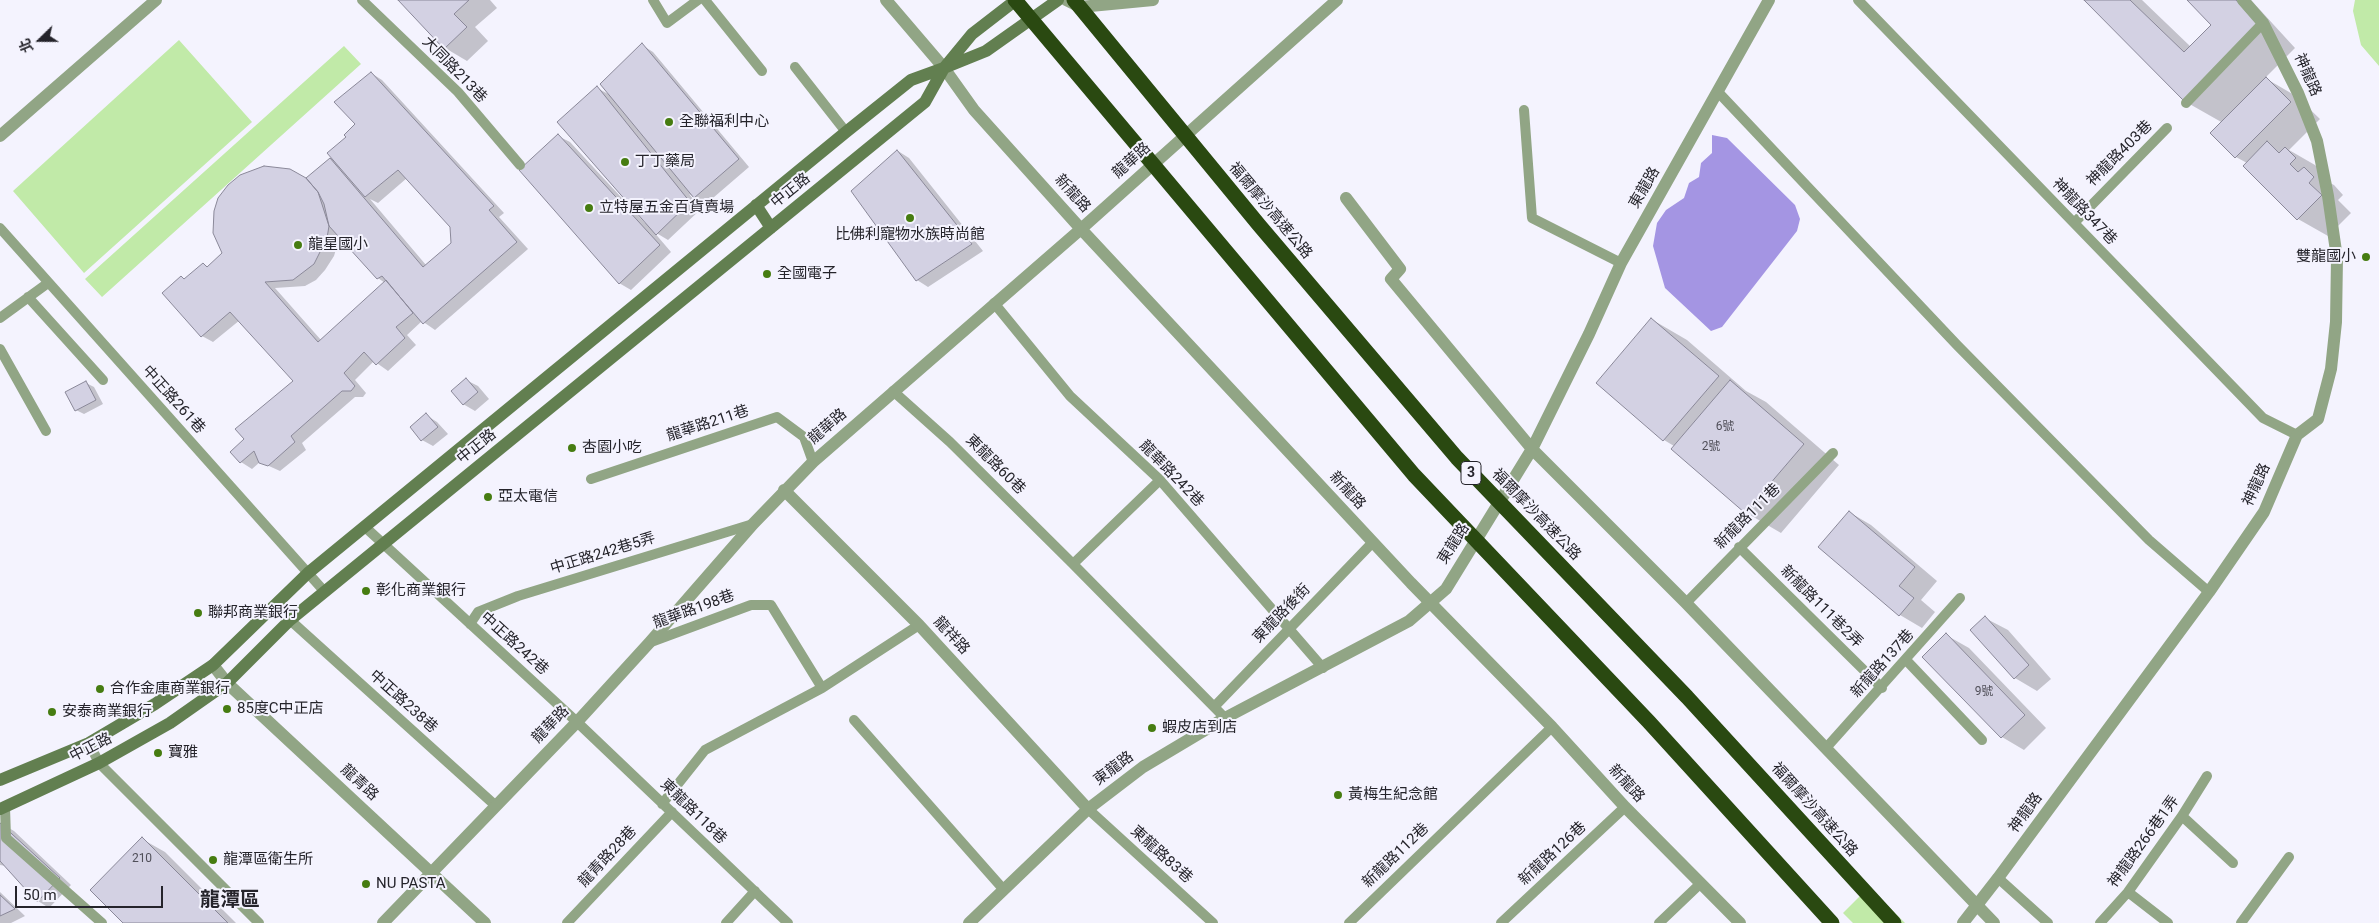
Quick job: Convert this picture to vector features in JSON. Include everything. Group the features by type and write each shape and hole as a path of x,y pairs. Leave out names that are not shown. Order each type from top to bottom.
{"highway":[{"path":"1015,0 1414,475 1649,722 1832,923"},
{"name":"福爾摩沙高速公路","path":"1074,0 1259,225 1457,458 1687,697 1894,923"}],"main road":[{"name":"中正路","path":"2,808 99,763 170,723 227,683 290,620 925,102 944,68 972,34 1015,0"},
{"name":"中正路","path":"0,780 88,743 154,704 213,665 308,573 911,80 986,51 1058,0"},
{"path":"756,206 771,228"}],"street":[{"path":"0,136 156,0"},
{"name":"新龍路","path":"886,0 944,68 974,110 1081,228 1373,542 1552,727 1625,807 1740,923"},
{"path":"1066,0 1080,7 1153,0"},
{"name":"龍華路","path":"383,923 430,872 577,722 784,490 813,462 1081,228 1337,0"},
{"name":"東龍路","path":"969,923 1088,809 1143,766 1225,718 1409,621 1446,589 1532,449 1589,334 1621,263 1769,0"},
{"name":"神龍路","path":"1963,923 2209,592 2264,512 2297,435 2318,419 2330,369 2336,322 2337,258 2328,196 2317,141 2298,93 2263,23 2243,0"},
{"path":"1346,198 1400,269 1391,279 1532,449 1686,603 1994,923"},
{"name":"龍祥路","path":"784,490 919,625 1088,809"},
{"name":"龍青路","path":"213,665 227,683 484,923"}],"lane":[{"name":"大同路213巷","path":"362,0 458,92 520,165"},
{"path":"653,0 667,23 698,0"},
{"path":"704,0 762,71"},
{"name":"神龍路347巷","path":"1858,0 2263,418 2297,435"},
{"path":"2186,103 2263,23"},
{"path":"795,67 846,132"},
{"path":"1718,92 1957,345 2149,540 2209,592"},
{"path":"1524,110 1532,218 1621,263"},
{"name":"神龍路403巷","path":"2074,223 2167,128"},
{"name":"中正路261巷","path":"0,228 324,592"},
{"path":"0,318 48,283"},
{"path":"28,297 103,380"},
{"name":"龍華路242巷","path":"994,303 1070,396 1160,480 1323,668"},
{"path":"0,349 46,431"},
{"name":"東龍路60巷","path":"894,391 950,442 1225,718"},
{"name":"龍華路211巷","path":"591,479 777,417 804,437 813,462"},
{"name":"新龍路111巷","path":"1686,603 1833,453"},
{"path":"1073,564 1160,480"},
{"name":"中正路242巷5弄","path":"470,624 478,612 518,596 753,524"},
{"name":"中正路242巷","path":"365,527 577,722"},
{"name":"東龍路後街","path":"1214,707 1373,542"},
{"name":"新龍路111巷2弄","path":"1739,547 1882,688"},
{"name":"新龍路137巷","path":"1826,748 1907,661 1960,598"},
{"name":"龍華路198巷","path":"650,642 750,605 771,605 822,688"},
{"name":"中正路238巷","path":"290,620 496,806"},
{"path":"662,804 705,750 822,688 919,625"},
{"path":"1907,661 1982,740"},
{"path":"854,720 1004,890"},
{"name":"東龍路118巷","path":"577,722 788,923"},
{"name":"新龍路112巷","path":"1349,923 1552,727"},
{"path":"88,743 99,763 259,923"},
{"name":"神龍路266巷1弄","path":"2100,923 2128,892 2182,816 2207,776"},
{"name":"新龍路126巷","path":"1501,923 1625,807"},
{"path":"2,808 6,838 102,923"},
{"name":"東龍路83巷","path":"1088,809 1213,923"},
{"name":"龍青路28巷","path":"567,923 672,812"},
{"path":"2182,816 2233,863"},
{"path":"2241,923 2289,857"},
{"path":"1998,878 2048,923"},
{"path":"1659,923 1700,883"},
{"path":"726,923 755,891"},
{"path":"2128,892 2168,923"}],"green space":[{"path":"2355,0 2379,0 2379,66 2361,45 2353,11"},
{"path":"179,40 252,122 84,273 13,191"},
{"path":"344,46 361,64 102,297 85,279"},
{"path":"1869,887 1905,923 1853,923 1843,913"}],"shaded area":[{"path":"1712,135 1727,138 1795,205 1800,219 1797,231 1722,327 1711,331 1665,288 1653,246 1657,223 1666,210 1684,198 1689,183 1699,177 1701,163 1712,153"}],"building":[{"path":"398,0 469,0 454,14 467,27 444,49"},
{"path":"2084,0 2130,0 2184,52 2211,25 2187,0 2236,0 2260,27 2186,103"},
{"name":"全聯福利中心","path":"642,43 739,159 694,198 600,84"},
{"path":"371,72 494,206 489,210 517,242 423,324 382,276 377,279 329,226 318,192 306,178 330,158 423,267 451,243 450,227 398,170 365,197 327,153 346,137 344,135 355,124 334,102"},
{"path":"2266,77 2291,102 2235,158 2210,133"},
{"name":"丁丁藥局","path":"597,86 690,202 656,235 557,122"},
{"name":"立特屋五金百貨賣場","path":"558,134 660,245 619,284 519,170"},
{"path":"2267,141 2279,153 2285,147 2296,158 2290,164 2298,172 2304,167 2314,177 2309,183 2322,195 2297,220 2243,166"},
{"name":"比佛利寵物水族時尚館","path":"897,150 972,244 916,281 851,191"},
{"path":"264,166 290,169 306,178 318,192 324,204 329,226 327,238 314,264 293,280 265,282 318,342 386,280 413,313 396,327 405,338 376,365 364,352 344,373 355,386 351,391 342,391 291,436 295,442 268,466 259,463 254,451 240,463 230,452 244,439 235,429 293,381 230,312 201,337 162,293 181,276 184,279 203,263 207,267 222,253 213,233 214,211 218,198 228,185 240,175"},
{"path":"1651,318 1719,376 1663,441 1596,383"},
{"path":"466,378 478,392 463,405 451,391"},
{"path":"1730,380 1804,444 1745,513 1671,449"},
{"path":"86,381 96,400 75,411 65,392"},
{"path":"426,413 438,427 421,441 410,427"},
{"path":"1849,511 1915,567 1899,586 1914,598 1899,616 1818,547"},
{"path":"1985,616 2029,665 2014,679 1970,630"},
{"path":"1946,633 2025,715 2001,738 1922,657"},
{"path":"0,823 60,878 37,902 0,861"},
{"path":"142,837 228,923 123,923 90,890"},
{"path":"0,895 15,909 0,916"}],"place":[{"name":"全聯福利中心","path":"669,122"},
{"name":"丁丁藥局","path":"625,162"},
{"name":"立特屋五金百貨賣場","path":"589,208"},
{"name":"比佛利寵物水族時尚館","path":"910,218"},
{"name":"龍星國小","path":"298,245"},
{"name":"雙龍國小","path":"2366,257"},
{"name":"全國電子","path":"767,274"},
{"name":"杏園小吃","path":"572,448"},
{"name":"亞太電信","path":"488,497"},
{"name":"彰化商業銀行","path":"366,591"},
{"name":"聯邦商業銀行","path":"198,613"},
{"name":"合作金庫商業銀行","path":"100,689"},
{"name":"85度C中正店","path":"227,709"},
{"name":"安泰商業銀行","path":"52,712"},
{"name":"蝦皮店到店","path":"1152,728"},
{"name":"寶雅","path":"158,753"},
{"name":"黃梅生紀念館","path":"1338,795"},
{"name":"龍潭區衛生所","path":"213,860"},
{"name":"NU PASTA","path":"366,884"}],"district":[{"name":"龍潭區","path":"230,901"}]}
